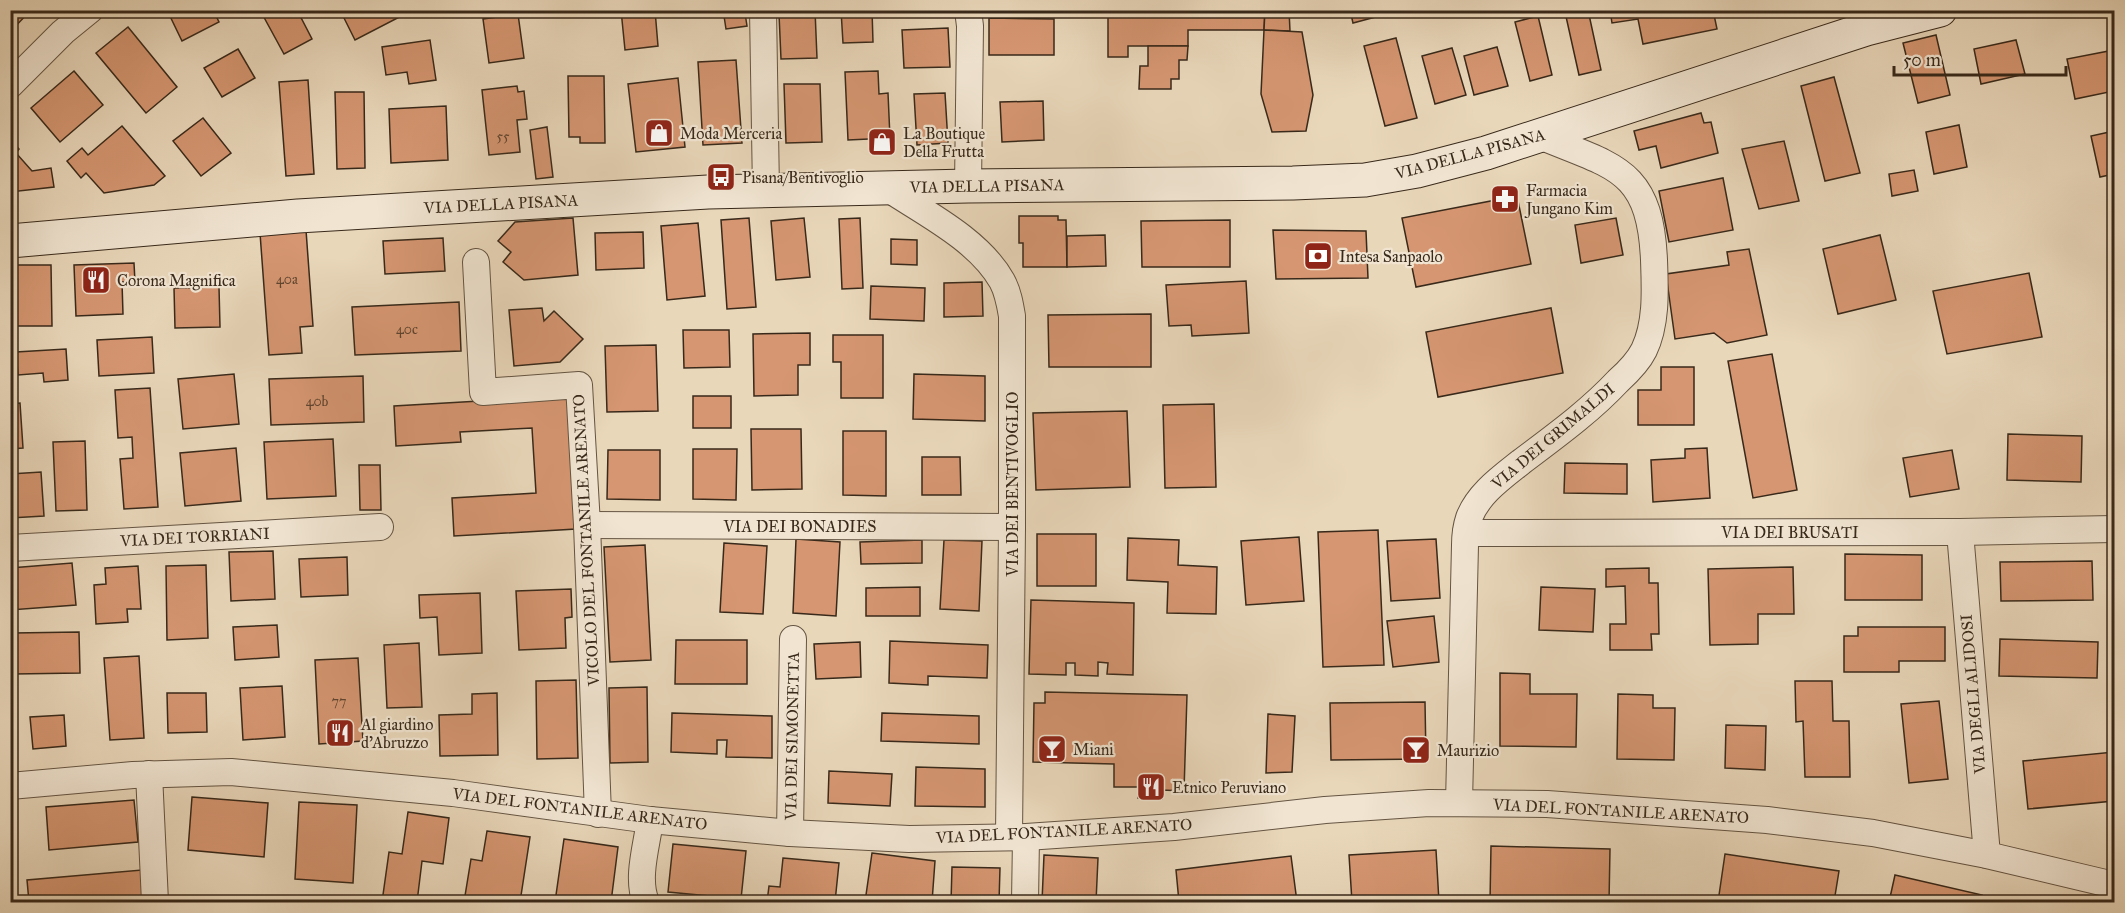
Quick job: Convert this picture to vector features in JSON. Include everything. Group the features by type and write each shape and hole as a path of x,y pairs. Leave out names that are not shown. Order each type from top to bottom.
{"main road":[{"name":"VIA DELLA PISANA","path":"10,241 321,215 766,190 1348,182 1417,171 1540,136 1866,29 1940,10"}],"street":[{"path":"10,85 63,32 90,10"},
{"path":"763,10 766,190"},
{"path":"968,186 969,10"},
{"name":"VIA DEI GRIMALDI","path":"1460,803 1466,532 1474,508 1492,485 1590,409 1623,377 1641,356 1651,327 1655,292 1653,254 1648,218 1639,192 1616,169 1540,136"},
{"name":"VIA DEI BENTIVOGLIO","path":"887,188 971,245 990,263 1007,292 1012,316 1012,527 1018,837 1025,903"},
{"name":"VICOLO DEL FONTANILE ARENATO","path":"476,262 483,392 579,385 598,814"},
{"name":"VIA DEI BONADIES","path":"587,525 1012,527"},
{"name":"VIA DEI TORRIANI","path":"10,548 380,527"},
{"name":"VIA DEI BRUSATI","path":"1466,532 2115,530"},
{"name":"VIA DEGLI ALIDOSI","path":"1960,532 1987,855"},
{"name":"VIA DEI SIMONETTA","path":"790,833 793,639"},
{"name":"VIA DEL FONTANILE ARENATO","path":"10,786 149,774 231,772 453,793 650,820 790,833 891,839 1018,837 1174,827 1325,810 1429,803 1547,804 1767,819 1873,833 1987,855 2115,885"},
{"path":"149,774 154,903"},
{"path":"645,903 642,883 650,820"}],"building":[{"path":"10,10 31,10 10,32"},
{"path":"167,10 213,10 219,22 182,41"},
{"path":"260,10 297,10 312,39 284,54"},
{"path":"343,10 411,11 355,40 341,12"},
{"path":"621,10 655,10 658,46 625,50"},
{"path":"786,10 815,10 817,58 781,59 779,14"},
{"path":"841,10 872,10 873,42 843,43"},
{"path":"1108,10 1265,10 1264,30 1188,30 1188,46 1128,46 1128,57 1108,57"},
{"path":"1265,10 1289,10 1290,31 1264,30"},
{"path":"1350,10 1386,10 1387,14 1353,23"},
{"path":"1588,10 1601,70 1579,75 1565,12"},
{"path":"1610,10 1713,10 1717,29 1643,44 1638,19 1612,23"},
{"path":"745,13 747,26 726,29 724,16"},
{"path":"518,14 524,58 489,63 483,19"},
{"path":"1538,16 1552,75 1530,81 1515,22"},
{"path":"989,18 1054,19 1054,55 989,55"},
{"path":"128,27 177,87 146,113 96,53"},
{"path":"948,28 950,67 904,68 902,30"},
{"path":"1264,30 1302,32 1313,95 1306,131 1272,132 1261,94"},
{"path":"1936,35 1950,95 1918,103 1903,43"},
{"path":"1396,38 1417,118 1385,126 1364,46"},
{"path":"430,40 436,80 409,84 407,72 386,75 382,47"},
{"path":"2016,40 2025,74 1981,84 1974,49"},
{"path":"1148,46 1188,46 1187,60 1179,60 1179,79 1171,79 1171,89 1139,89 1140,66 1148,66"},
{"path":"1497,47 1508,86 1474,95 1464,56"},
{"path":"1452,48 1466,95 1435,104 1422,56"},
{"path":"238,49 255,78 222,97 204,68"},
{"path":"2114,50 2114,91 2075,99 2067,59"},
{"path":"736,60 742,143 703,145 698,62"},
{"path":"74,71 103,105 60,142 31,108"},
{"path":"878,71 879,94 888,93 890,138 848,140 845,72"},
{"path":"568,76 604,76 605,143 580,143 580,137 569,137"},
{"path":"1834,77 1860,173 1825,181 1801,86"},
{"path":"678,78 685,147 636,152 628,84"},
{"path":"308,80 314,174 286,176 279,82"},
{"path":"784,84 820,84 822,142 786,143"},
{"path":"517,86 518,92 524,91 527,119 517,120 520,152 489,155 482,90"},
{"path":"335,92 364,92 365,168 337,169"},
{"path":"945,93 948,143 917,145 914,94"},
{"path":"1043,101 1044,140 1002,142 1000,102"},
{"path":"446,106 448,160 391,163 389,109"},
{"path":"1701,113 1704,123 1711,122 1718,153 1661,168 1656,146 1639,150 1634,131"},
{"path":"203,118 231,153 201,176 173,141"},
{"path":"1959,125 1967,167 1934,174 1926,132"},
{"path":"122,126 165,176 154,185 104,193 86,173 81,178 67,161 82,148 88,155"},
{"path":"547,127 553,177 536,179 530,130"},
{"path":"2114,131 2114,174 2100,177 2091,136"},
{"path":"10,139 19,149 16,153 32,171 51,168 54,187 10,192"},
{"path":"1784,141 1799,201 1759,209 1742,149"},
{"path":"1914,170 1918,191 1892,196 1889,174"},
{"path":"1723,178 1733,230 1669,242 1659,191"},
{"path":"1517,196 1531,264 1416,287 1402,218"},
{"path":"1019,216 1058,216 1058,220 1066,220 1067,267 1023,267 1023,243 1019,243"},
{"path":"573,218 578,275 524,280 503,262 511,252 498,241 515,222"},
{"path":"749,218 756,307 727,309 721,220"},
{"path":"804,218 810,277 776,280 771,221"},
{"path":"860,218 863,288 842,289 839,219"},
{"path":"1616,218 1623,255 1581,263 1575,225"},
{"path":"1230,220 1230,267 1142,267 1141,221"},
{"path":"698,223 705,296 667,300 661,226"},
{"path":"306,230 313,326 300,327 302,353 269,355 260,233"},
{"path":"1273,230 1366,231 1368,278 1276,279"},
{"path":"643,232 644,268 596,270 595,233"},
{"path":"1105,235 1106,266 1067,267 1067,236"},
{"path":"1880,235 1896,300 1838,314 1823,249"},
{"path":"443,238 445,271 385,274 383,241"},
{"path":"891,239 917,240 917,265 891,264"},
{"path":"1749,249 1767,335 1727,343 1714,333 1675,339 1666,274 1729,265 1727,252"},
{"path":"134,263 135,282 122,282 123,314 76,316 74,265"},
{"path":"10,265 51,265 52,326 10,326"},
{"path":"2029,273 2042,337 1947,354 1933,291"},
{"path":"1246,281 1249,333 1192,336 1191,325 1169,326 1166,285"},
{"path":"982,282 983,316 944,317 944,283"},
{"path":"871,286 925,288 924,321 870,319"},
{"path":"219,287 220,327 175,328 174,288"},
{"path":"459,302 461,351 355,355 352,307"},
{"path":"542,308 544,321 554,311 583,339 560,362 514,366 509,310"},
{"path":"1551,308 1563,373 1438,397 1426,332"},
{"path":"1151,314 1151,367 1049,367 1048,315"},
{"path":"683,330 729,330 730,367 684,368"},
{"path":"810,333 810,365 798,365 798,395 754,396 753,334"},
{"path":"833,335 883,335 883,398 841,398 841,362 833,362"},
{"path":"152,337 154,373 99,376 97,340"},
{"path":"656,345 658,411 607,412 605,346"},
{"path":"66,349 68,380 44,382 43,373 18,375 16,352"},
{"path":"1772,354 1797,490 1753,498 1728,361"},
{"path":"1661,367 1694,367 1694,425 1638,425 1638,390 1661,390"},
{"path":"234,374 239,424 183,429 178,379"},
{"path":"914,374 985,376 985,421 913,419"},
{"path":"363,376 364,422 271,425 269,379"},
{"path":"150,388 158,507 124,509 120,459 133,458 132,437 118,438 115,390"},
{"path":"568,396 576,529 454,536 452,498 536,493 532,428 460,432 461,442 396,446 394,406"},
{"path":"693,396 731,396 731,428 693,428"},
{"path":"20,403 23,448 10,449 10,404"},
{"path":"1214,404 1216,487 1165,488 1163,405"},
{"path":"1127,411 1130,487 1036,490 1033,413"},
{"path":"751,429 801,429 802,489 752,490"},
{"path":"843,431 886,431 886,496 843,495"},
{"path":"2008,434 2082,436 2081,482 2007,480"},
{"path":"333,439 336,496 267,499 264,442"},
{"path":"85,441 87,510 56,511 53,442"},
{"path":"236,448 241,501 185,506 180,453"},
{"path":"1707,448 1710,498 1653,502 1651,460 1685,458 1685,449"},
{"path":"693,449 737,449 736,500 693,499"},
{"path":"608,450 660,450 660,500 607,499"},
{"path":"1952,450 1959,489 1910,497 1903,458"},
{"path":"922,457 960,457 961,495 922,495"},
{"path":"1565,463 1627,464 1627,494 1564,493"},
{"path":"359,465 380,465 381,510 360,510"},
{"path":"41,472 44,516 10,518 10,474"},
{"path":"1378,530 1384,665 1323,667 1318,532"},
{"path":"1037,534 1096,534 1096,586 1037,586"},
{"path":"1299,537 1304,601 1246,605 1241,541"},
{"path":"1128,538 1179,540 1178,565 1217,567 1216,614 1167,613 1168,582 1127,580"},
{"path":"796,539 840,542 836,616 793,613"},
{"path":"1436,539 1440,598 1391,601 1387,541"},
{"path":"922,540 922,563 861,564 860,542"},
{"path":"944,540 982,541 979,611 940,609"},
{"path":"724,543 767,546 763,614 720,612"},
{"path":"645,545 651,660 610,662 604,547"},
{"path":"273,551 275,599 231,601 229,552"},
{"path":"1845,554 1922,555 1922,600 1845,600"},
{"path":"347,557 348,595 301,597 299,559"},
{"path":"2092,561 2093,600 2001,601 2000,562"},
{"path":"72,563 76,605 10,610 10,568"},
{"path":"206,565 208,638 167,640 166,566"},
{"path":"138,566 141,609 127,609 128,622 96,624 94,585 106,584 105,568"},
{"path":"1793,567 1794,614 1758,614 1758,644 1710,645 1708,569"},
{"path":"1649,568 1649,583 1658,583 1659,634 1651,634 1652,650 1610,650 1610,624 1626,624 1625,586 1606,587 1606,569"},
{"path":"920,587 920,616 866,616 866,588"},
{"path":"1541,587 1595,589 1593,632 1539,630"},
{"path":"571,589 572,617 565,618 566,648 519,650 516,591"},
{"path":"480,593 482,653 439,655 437,617 420,618 419,595"},
{"path":"1031,600 1134,603 1133,675 1107,674 1108,663 1098,662 1098,676 1075,675 1075,663 1066,663 1066,675 1029,674"},
{"path":"1434,616 1439,662 1393,667 1387,621"},
{"path":"277,625 279,657 235,660 233,627"},
{"path":"1858,627 1945,627 1945,661 1899,661 1899,672 1844,672 1844,636 1858,636"},
{"path":"79,632 80,673 14,674 13,633"},
{"path":"2000,639 2098,642 2097,678 1999,676"},
{"path":"676,640 747,640 747,684 675,684"},
{"path":"890,641 988,645 987,678 928,676 928,685 889,683"},
{"path":"860,642 861,677 816,679 814,644"},
{"path":"419,643 422,707 387,708 384,645"},
{"path":"139,656 144,738 110,740 104,658"},
{"path":"358,658 363,741 319,744 315,660"},
{"path":"1500,673 1530,674 1530,694 1577,694 1576,747 1500,746"},
{"path":"576,680 578,758 537,759 536,681"},
{"path":"1795,681 1832,681 1833,721 1849,721 1850,777 1805,777 1803,721 1796,722"},
{"path":"282,686 285,737 243,740 240,688"},
{"path":"647,687 648,762 610,763 609,688"},
{"path":"1045,692 1187,695 1184,791 1162,790 1162,799 1138,798 1138,787 1114,787 1114,764 1033,762 1034,703 1045,703"},
{"path":"167,693 206,693 207,732 168,733"},
{"path":"497,693 498,755 440,756 439,715 472,714 472,694"},
{"path":"1618,694 1653,695 1653,708 1675,708 1674,760 1617,759"},
{"path":"1939,701 1948,779 1909,783 1901,704"},
{"path":"1425,702 1426,759 1331,760 1330,703"},
{"path":"672,713 772,716 772,758 726,757 727,740 717,740 717,754 671,752"},
{"path":"882,713 979,716 979,744 881,741"},
{"path":"1268,714 1295,716 1292,772 1266,773"},
{"path":"64,715 66,746 33,749 30,717"},
{"path":"1726,725 1766,726 1765,770 1725,768"},
{"path":"2114,752 2114,801 2028,809 2023,761"},
{"path":"916,767 985,769 985,807 915,806"},
{"path":"829,771 892,774 890,806 828,803"},
{"path":"192,797 268,803 264,857 188,850"},
{"path":"134,800 138,842 49,850 46,807"},
{"path":"299,802 357,805 353,883 295,879"},
{"path":"408,812 449,818 443,864 422,861 417,902 382,902 389,852 402,854"},
{"path":"487,831 530,837 520,902 464,902 471,859 482,861"},
{"path":"564,839 618,847 611,902 555,902"},
{"path":"673,844 746,851 741,899 668,892"},
{"path":"1491,846 1610,849 1609,902 1490,902"},
{"path":"1436,850 1439,902 1352,902 1349,855"},
{"path":"872,853 935,861 932,902 865,902"},
{"path":"1725,854 1839,871 1834,902 1718,902"},
{"path":"1044,855 1098,858 1096,902 1042,902"},
{"path":"1291,856 1297,902 1179,902 1176,870"},
{"path":"783,858 839,863 835,902 767,902 769,886 780,887"},
{"path":"952,867 1000,868 999,902 951,902"},
{"path":"142,870 145,902 29,902 27,880"},
{"path":"1895,875 1982,895 1980,902 1889,902"}],"place":[{"name":"Moda Merceria","path":"659,133"},
{"name":"La Boutique Della Frutta","path":"882,142"},
{"name":"Pisana/Bentivoglio","path":"721,177"},
{"name":"Farmacia Jungano Kim","path":"1505,199"},
{"name":"Intesa Sanpaolo","path":"1318,256"},
{"name":"Corona Magnifica","path":"96,280"},
{"name":"Al giardino d'Abruzzo","path":"340,733"},
{"name":"Miani","path":"1052,749"},
{"name":"Maurizio","path":"1416,750"},
{"name":"Etnico Peruviano","path":"1151,787"}]}
